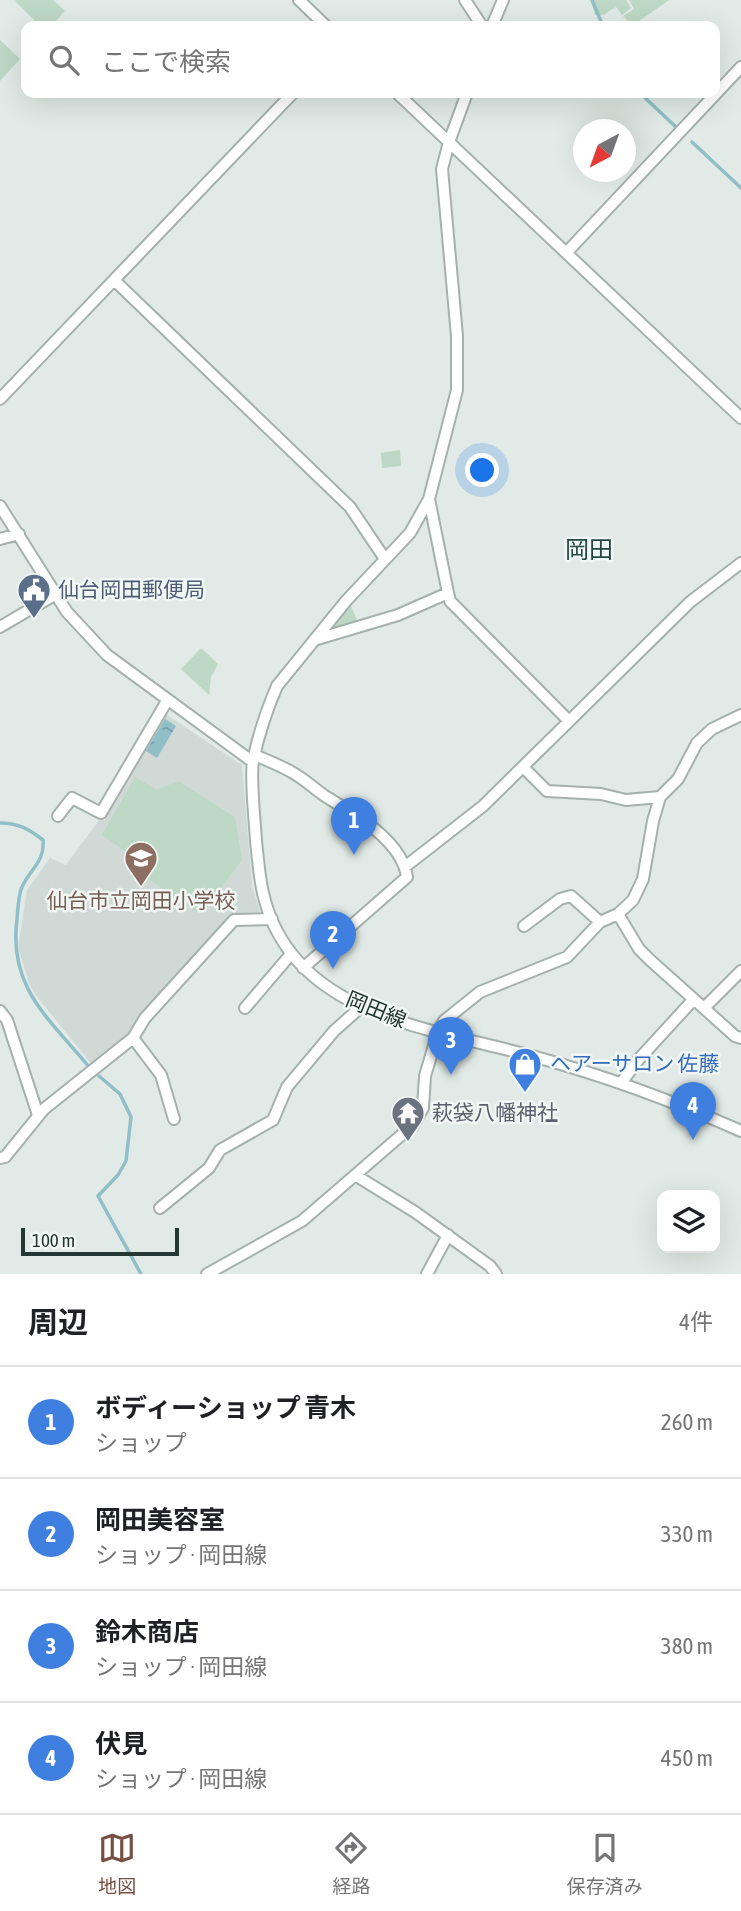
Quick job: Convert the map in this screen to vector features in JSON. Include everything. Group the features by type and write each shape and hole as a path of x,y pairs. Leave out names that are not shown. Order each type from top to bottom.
{"street":[{"path":"299,0 321,21"},
{"path":"465,0 479,21"},
{"path":"494,21 503,0"},
{"path":"720,89 741,67"},
{"path":"0,399 288,98"},
{"path":"402,98 741,418"},
{"path":"254,759 277,686 346,601 410,533 429,499 457,390 457,336 442,169 465,98"},
{"path":"567,252 712,98"},
{"path":"114,280 350,507 385,559"},
{"path":"429,499 450,601 568,720"},
{"path":"0,506 67,612 107,655 167,701 254,759 294,773 324,795 358,814 385,839 406,866 407,877 303,968"},
{"path":"0,540 19,534"},
{"path":"406,866 483,806 690,602 741,563"},
{"path":"314,640 398,615 448,593"},
{"path":"0,627 56,594"},
{"path":"58,816 72,797 101,813 167,701"},
{"path":"207,1274 302,1221 413,1125 423,1108 425,1076 444,1021 480,992 567,957 600,922 618,915 634,900 643,880 660,797 678,779 696,743 712,730 741,715"},
{"name":"岡田線","path":"254,759 258,862 263,894 272,919 291,954 303,968 331,991 361,1007 438,1032 533,1056 621,1083 741,1130"},
{"path":"523,767 547,792 601,794 626,800 660,797"},
{"path":"524,926 560,899 571,896 600,922"},
{"path":"618,915 639,949 735,1037 741,1038"},
{"path":"0,1158 5,1157 38,1115 133,1038 145,1018 234,920 272,919"},
{"path":"245,1008 291,954"},
{"path":"704,1008 741,971"},
{"path":"621,1083 639,1059 693,1000"},
{"path":"160,1208 209,1168 220,1150 273,1120 287,1087 334,1031 361,1007"},
{"path":"0,1011 7,1020 38,1115"},
{"path":"133,1038 161,1075 174,1119"},
{"path":"355,1175 448,1235 490,1266 496,1274"},
{"path":"427,1274 448,1235"}],"shaded area":[{"name":"仙台市立岡田小学校","path":"164,713 242,765 252,885 260,913 256,918 234,913 141,1016 131,1033 94,1067 34,993 29,983 18,947 27,890 50,858 66,865 100,819 104,821"}],"green space":[{"path":"53,0 65,11 56,21 35,21 15,1"},
{"path":"591,0 626,0 631,8 622,15 616,7 603,15 595,15"},
{"path":"629,0 669,0 639,21 628,21 623,16 634,9"},
{"path":"0,40 20,59 0,81"},
{"path":"400,450 401,466 382,468 381,453"},
{"path":"349,602 359,624 336,630 332,627"},
{"path":"201,648 218,664 211,677 209,695 181,669"},
{"path":"135,777 157,790 178,781 235,817 242,860 204,910 196,912 137,871 142,863 102,835"}],"water":[{"path":"165,719 176,726 157,758 146,751"}],"waterway":[{"path":"592,0 601,21"},
{"path":"645,98 678,129"},
{"path":"692,142 741,188"},
{"path":"0,823 23,827 43,840 42,854 20,894 16,943 19,964 25,983 46,1017 89,1067"},
{"path":"99,1076 120,1094 131,1117 126,1161 118,1175 98,1196 141,1274"}],"place":[{"name":"仙台岡田郵便局","path":"34,620"},
{"name":"ボディーショップ 青木","path":"354,855"},
{"name":"仙台市立岡田小学校","path":"141,888"},
{"name":"岡田美容室","path":"333,969"},
{"name":"鈴木商店","path":"451,1075"},
{"name":"ヘアーサロン 佐藤","path":"525,1094"},
{"name":"伏見","path":"693,1140"},
{"name":"萩袋八幡神社","path":"408,1143"}],"district":[{"name":"岡田","path":"589,550"}]}
